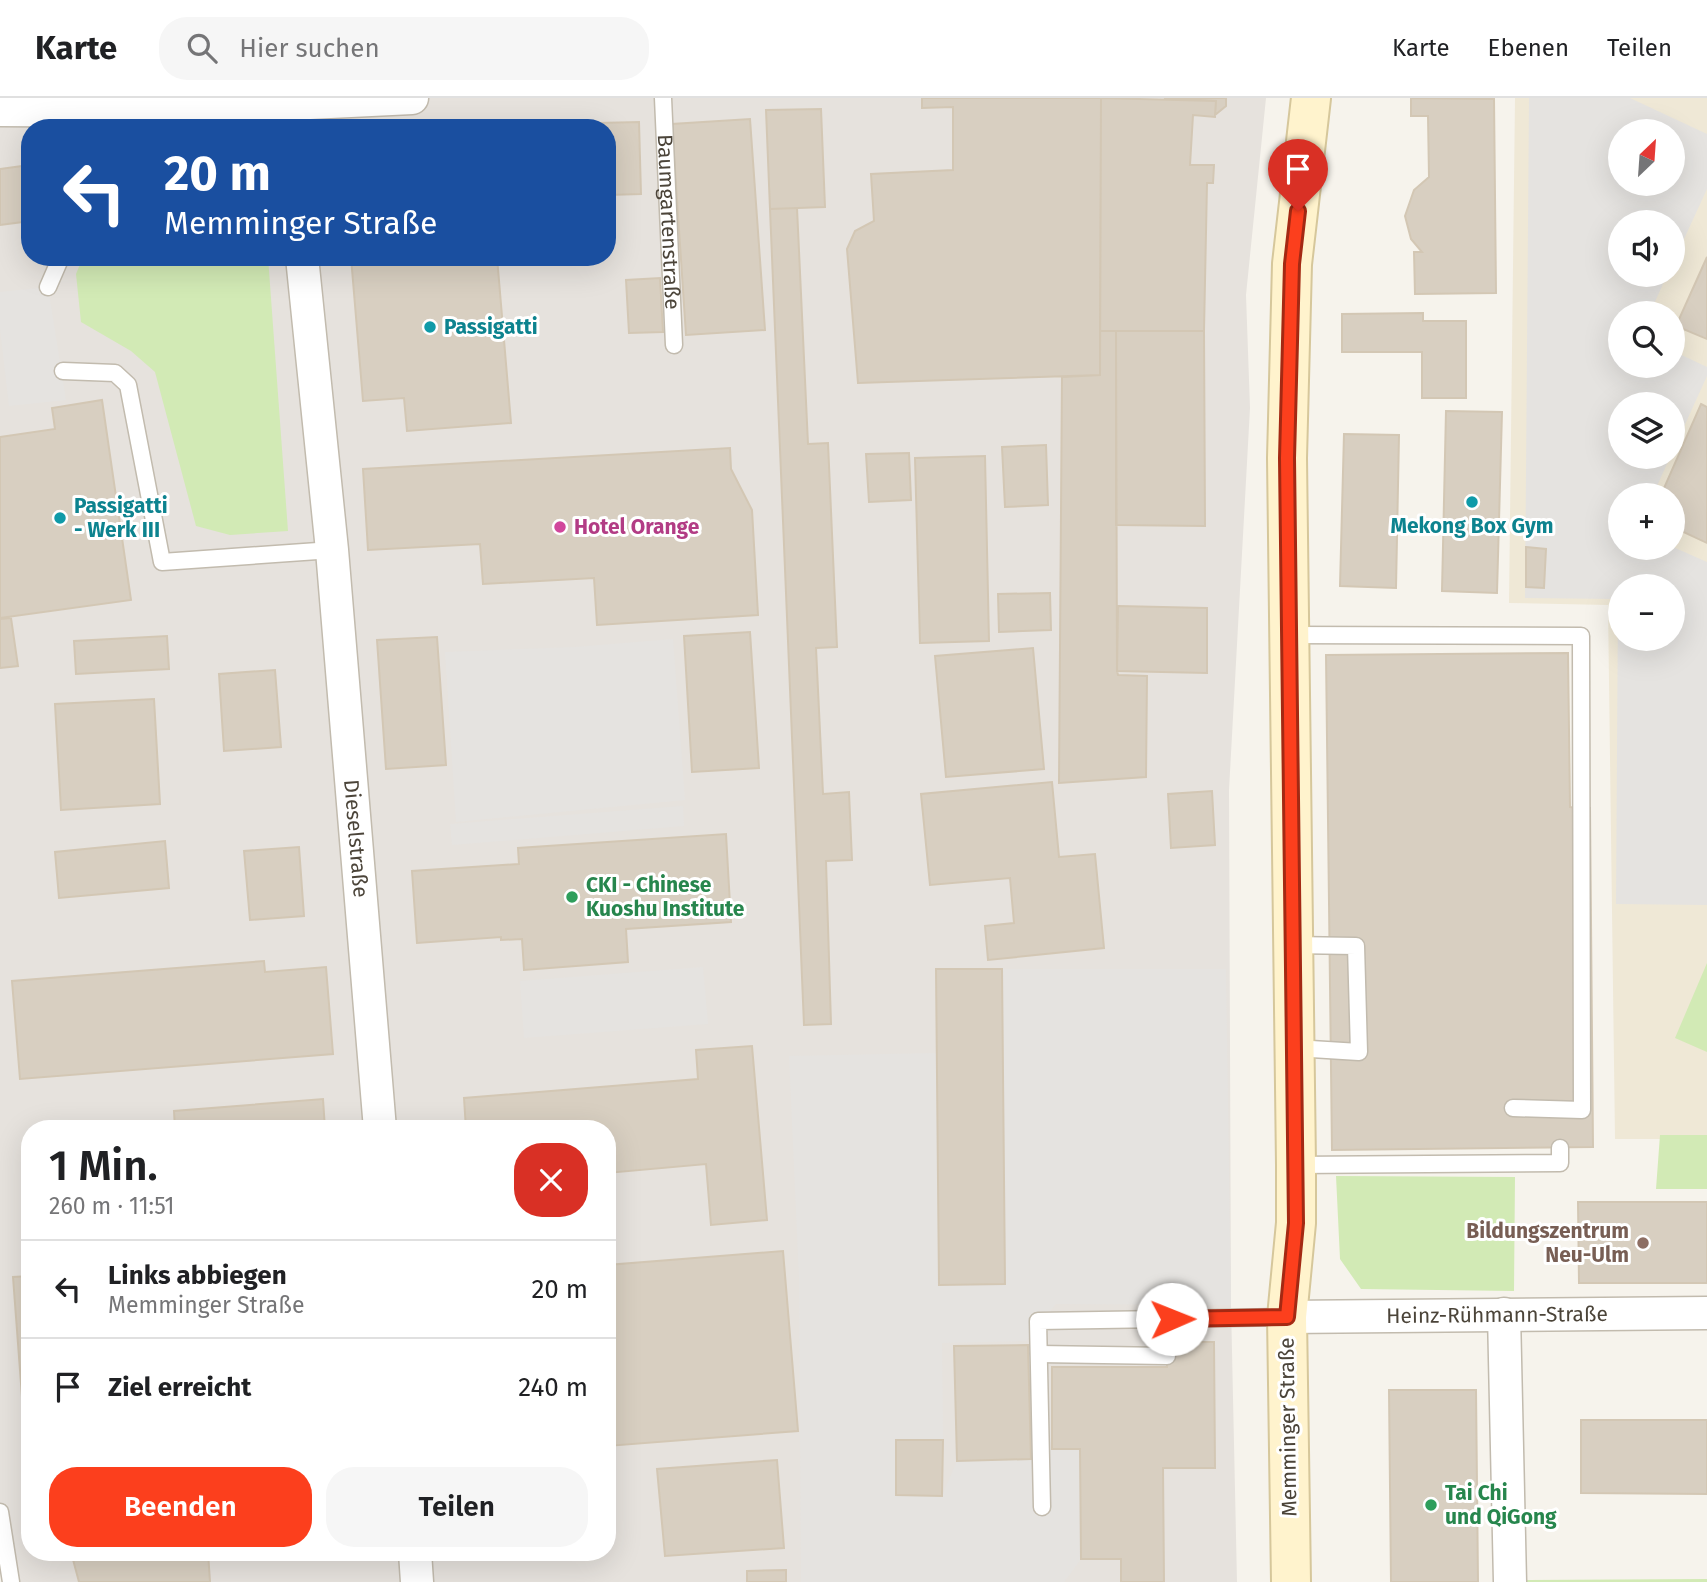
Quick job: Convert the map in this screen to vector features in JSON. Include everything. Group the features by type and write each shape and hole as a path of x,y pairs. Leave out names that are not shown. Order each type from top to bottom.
{"main road":[{"name":"Memminger Straße","path":"1291,1582 1287,1317 1296,1223 1296,1165 1287,458 1292,264 1311,98"}],"street":[{"path":"160,119 288,117 412,98"},
{"path":"0,110 86,119"},
{"name":"Dieselstraße","path":"303,266 332,550 379,1120"},
{"name":"Heinz-Rühmann-Straße","path":"1287,1317 1707,1312"},
{"path":"1504,1314 1510,1582"},
{"path":"416,1561 417,1582"}],"lane":[{"name":"Baumgartenstraße","path":"663,98 674,345"},
{"path":"48,287 57,266"},
{"path":"63,371 115,373 128,385 162,562 332,550"},
{"path":"1289,635 1581,636 1582,1110 1513,1108"},
{"path":"1292,945 1356,946 1359,1052 1295,1048"},
{"path":"1296,1165 1560,1163 1560,1148"},
{"path":"1042,1507 1038,1321 1287,1317"},
{"path":"1039,1354 1167,1356"},
{"path":"0,1511 11,1582"}],"shaded area":[{"path":"412,98 1266,98 1246,295 1250,408 1229,790 1231,1305 1237,1582 11,1582 0,1513 0,110"},
{"path":"1515,98 1707,98 1707,1139 1615,1139 1609,651 1685,651 1685,574 1608,574 1608,605 1509,603"},
{"path":"1529,98 1630,98 1675,119 1608,119 1608,196 1685,196 1685,124 1707,134 1707,189 1685,237 1685,210 1608,210 1608,287 1662,287 1655,301 1608,301 1608,378 1685,378 1685,357 1707,367 1707,376 1685,425 1685,392 1608,392 1608,469 1665,469 1658,483 1608,483 1608,560 1685,560 1685,552 1707,562 1707,905 1616,904 1618,651 1685,651 1685,574 1608,574 1608,599 1525,598"},
{"path":"48,287 66,400 9,406 0,329 0,292"},
{"path":"673,639 685,800 456,822 445,652 575,647"},
{"path":"683,806 684,826 452,845 450,824"},
{"path":"703,967 708,1024 524,1038 520,981"},
{"path":"1002,969 1226,969 1231,1305 1056,1304 1026,1341 942,1343 943,1440 896,1440 896,1495 942,1496 957,1461 1031,1459 1052,1449 1080,1449 1081,1559 1064,1582 801,1582 799,1278 789,1056 936,1053 939,1284 1004,1284"}],"green space":[{"path":"79,266 269,266 288,531 230,535 196,526 155,372 131,351 81,322 76,274"},
{"path":"1707,963 1707,1052 1675,1038"},
{"path":"1660,1135 1707,1135 1707,1189 1656,1189"},
{"path":"1336,1176 1515,1177 1514,1291 1361,1289 1340,1259"},
{"path":"1707,1579 1707,1582 1527,1582 1527,1580"}],"building":[{"path":"922,98 1101,98 1100,375 858,383 847,249 855,231 874,221 871,174 953,170 953,107 922,108"},
{"path":"1101,98 1216,101 1215,117 1193,115 1190,165 1214,165 1213,183 1207,183 1204,331 1100,331"},
{"path":"1164,98 1226,98 1226,106 1215,115 1216,101"},
{"path":"1411,98 1494,99 1496,293 1415,294 1414,252 1422,252 1411,239 1405,216 1414,190 1429,177 1428,116 1411,116"},
{"path":"821,109 825,207 770,209 766,110"},
{"path":"750,119 765,330 686,335 672,124"},
{"path":"639,122 641,194 616,195 616,123"},
{"path":"21,166 21,222 0,225 0,169"},
{"path":"797,208 808,444 828,443 837,647 816,648 823,794 849,792 852,860 826,861 831,1024 804,1025 770,209"},
{"path":"1707,257 1707,339 1685,330 1685,306"},
{"name":"Passigatti","path":"352,266 498,266 511,423 407,431 404,398 363,401"},
{"path":"660,278 663,332 629,333 626,280"},
{"path":"1423,313 1423,321 1466,321 1466,398 1422,398 1422,352 1342,352 1342,314"},
{"path":"1100,331 1116,331 1117,671 1118,675 1147,676 1146,777 1059,783 1062,377 1100,375"},
{"path":"1116,331 1204,331 1205,526 1116,525"},
{"name":"Passigatti - Werk III","path":"102,400 131,600 0,618 0,437 55,429 52,408"},
{"path":"1701,404 1707,407 1707,543 1685,533 1685,483 1666,483 1672,469 1685,469 1685,440"},
{"name":"Mekong Box Gym","path":"1446,411 1502,412 1497,593 1442,591"},
{"path":"1344,434 1399,435 1396,588 1340,586"},
{"path":"1046,445 1048,505 1005,507 1002,447"},
{"name":"Hotel Orange","path":"730,448 731,469 752,510 758,615 597,625 594,578 483,584 480,544 368,550 363,469"},
{"path":"909,453 911,500 869,502 866,454"},
{"path":"985,456 989,641 920,643 915,458"},
{"path":"1526,547 1546,549 1544,588 1526,587"},
{"path":"1050,593 1051,630 999,632 998,594"},
{"path":"1118,606 1207,608 1207,673 1117,671"},
{"path":"11,618 18,666 0,668 0,619"},
{"path":"750,632 759,768 692,772 684,636"},
{"path":"167,636 169,669 76,674 74,641"},
{"path":"437,637 446,765 386,769 377,640"},
{"path":"1033,648 1044,769 946,777 935,656"},
{"path":"1568,653 1570,807 1590,808 1593,1147 1332,1150 1326,655"},
{"path":"275,670 281,747 224,751 219,674"},
{"path":"154,699 160,804 61,810 55,704"},
{"path":"1052,782 1059,857 1095,854 1104,948 988,960 985,926 1014,923 1010,878 930,885 921,794"},
{"path":"1212,791 1215,845 1171,848 1168,794"},
{"name":"CKI - Chinese Kuoshu Institute","path":"726,834 731,922 626,929 628,962 524,970 522,939 501,940 501,937 417,943 412,871 519,864 518,848"},
{"path":"165,841 169,888 59,898 55,852"},
{"path":"299,847 304,916 250,920 244,851"},
{"path":"264,961 265,972 326,967 333,1054 20,1079 12,981"},
{"path":"936,969 1002,969 1005,1284 939,1285"},
{"path":"752,1046 767,1220 711,1225 706,1164 616,1172 616,1120 465,1120 464,1098 698,1079 696,1050"},
{"path":"323,1099 324,1120 174,1120 174,1111"},
{"name":"Bildungszentrum Neu-Ulm","path":"1578,1202 1707,1202 1707,1283 1579,1283"},
{"path":"783,1251 798,1431 616,1445 616,1264"},
{"path":"13,1277 21,1277 21,1383"},
{"path":"1167,1342 1214,1342 1215,1468 1163,1468 1164,1582 1121,1582 1121,1559 1081,1559 1080,1449 1052,1449 1052,1367 1167,1367"},
{"path":"1028,1345 1031,1459 957,1461 954,1346"},
{"path":"1389,1390 1476,1390 1478,1582 1391,1582"},
{"path":"1581,1420 1707,1420 1707,1494 1581,1493"},
{"path":"896,1440 943,1440 942,1496 896,1495"},
{"path":"777,1460 784,1548 665,1556 657,1469"},
{"path":"73,1561 209,1561 210,1582 79,1582"},
{"path":"786,1570 786,1582 747,1582 747,1571"}],"place":[{"name":"Passigatti","path":"430,327"},
{"name":"Mekong Box Gym","path":"1472,502"},
{"name":"Passigatti - Werk III","path":"60,518"},
{"name":"Hotel Orange","path":"560,527"},
{"name":"CKI - Chinese Kuoshu Institute","path":"572,897"},
{"name":"Bildungszentrum Neu-Ulm","path":"1643,1243"},
{"name":"Tai Chi und QiGong","path":"1431,1505"}],"route":[{"path":"1172,1319 1287,1317 1296,1223 1287,458 1292,264 1298,211"}]}
